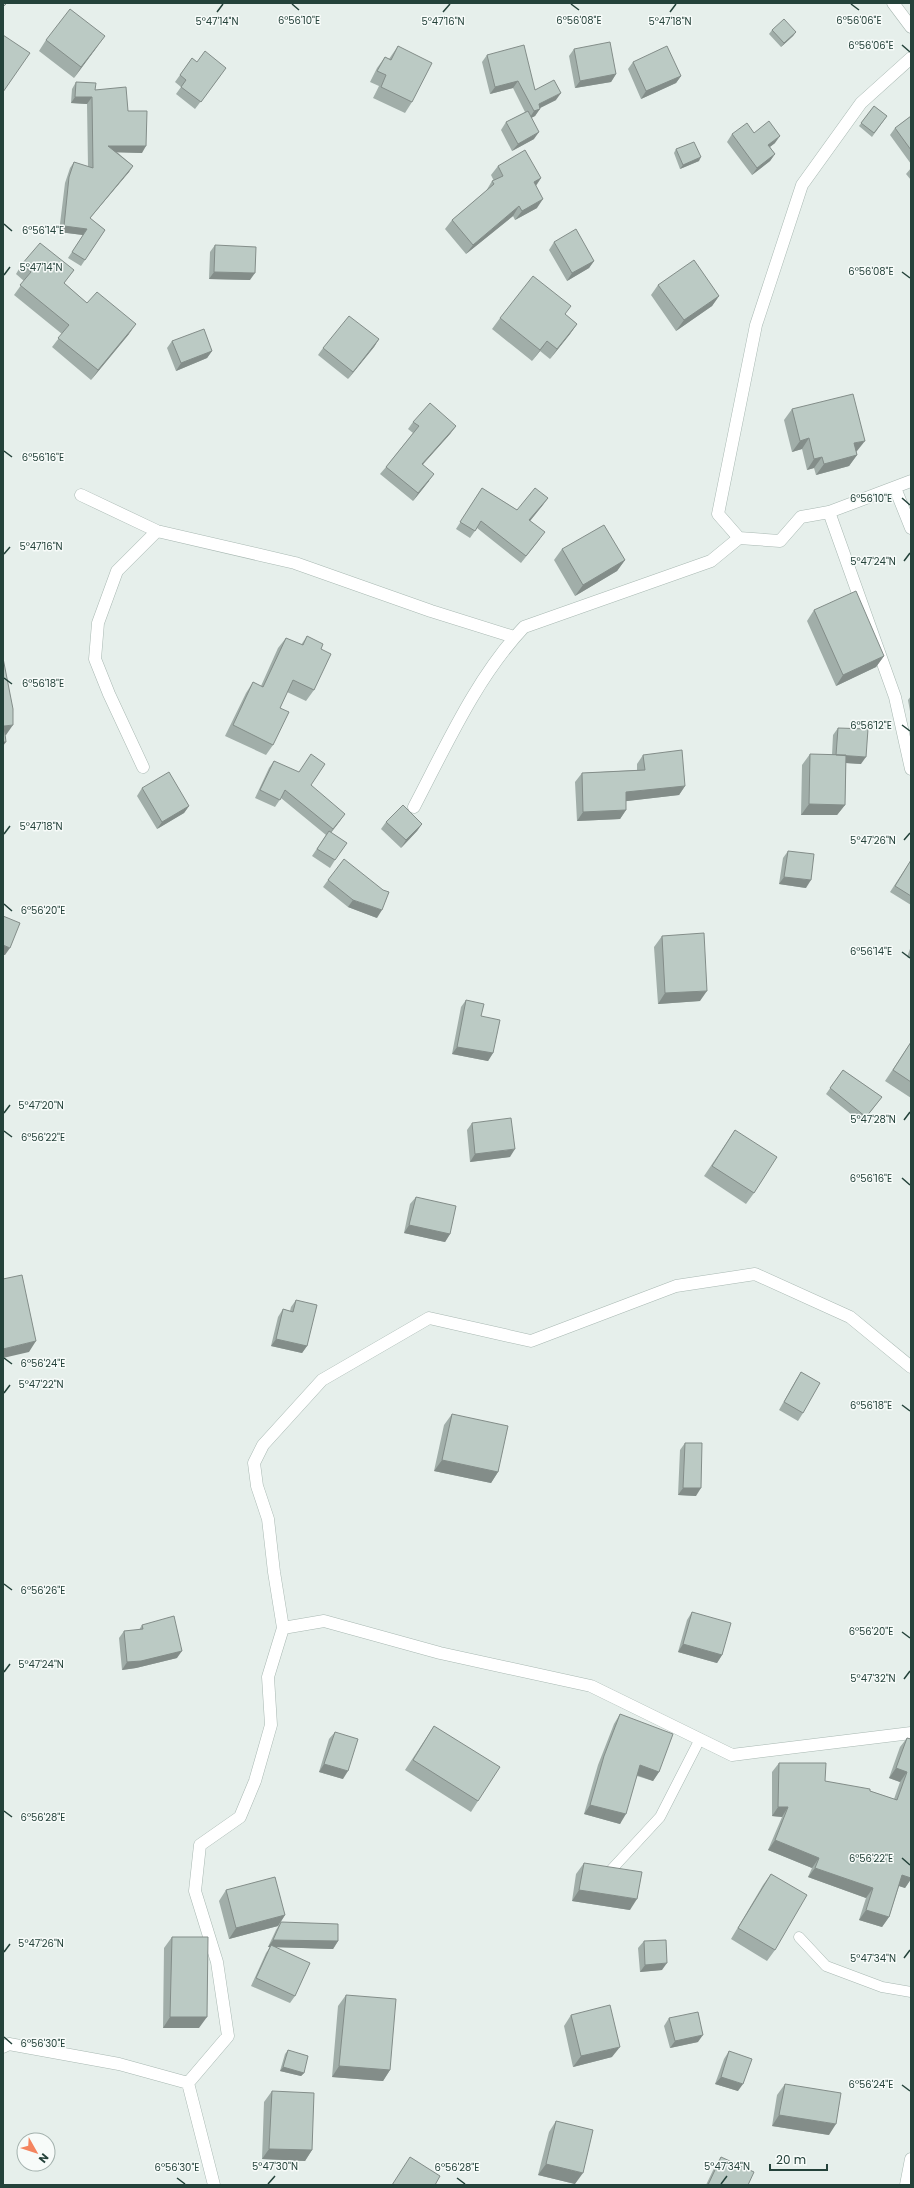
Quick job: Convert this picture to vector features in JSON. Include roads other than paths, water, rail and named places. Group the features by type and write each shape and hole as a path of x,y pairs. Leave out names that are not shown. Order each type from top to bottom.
{"street":[{"path":"893,3 911,27"},
{"path":"739,538 718,514 756,325 802,185 861,103 911,58"},
{"path":"414,807 474,695 514,637 524,627 711,561 739,538 780,541 801,517 829,512 911,481"},
{"path":"895,488 911,528"},
{"path":"81,495 158,531 296,563 514,637"},
{"path":"829,512 894,697 911,769"},
{"path":"143,767 109,694 95,659 98,624 117,572 158,531"},
{"path":"188,2083 228,2036 216,1962 195,1891 200,1845 240,1817 255,1781 271,1725 268,1677 283,1628 274,1572 268,1520 257,1486 254,1463 263,1445 322,1380 429,1318 531,1341 676,1286 755,1274 850,1317 911,1367"},
{"path":"283,1628 324,1621 440,1653 591,1686 732,1755 911,1733"},
{"path":"3,2047 9,2044 119,2064 188,2083"},
{"path":"188,2083 214,2185"},
{"path":"906,2185 911,2159"}],"lane":[{"path":"612,1869 660,1817 700,1739"},
{"path":"799,1937 826,1966 882,1987 911,1992"}]}
